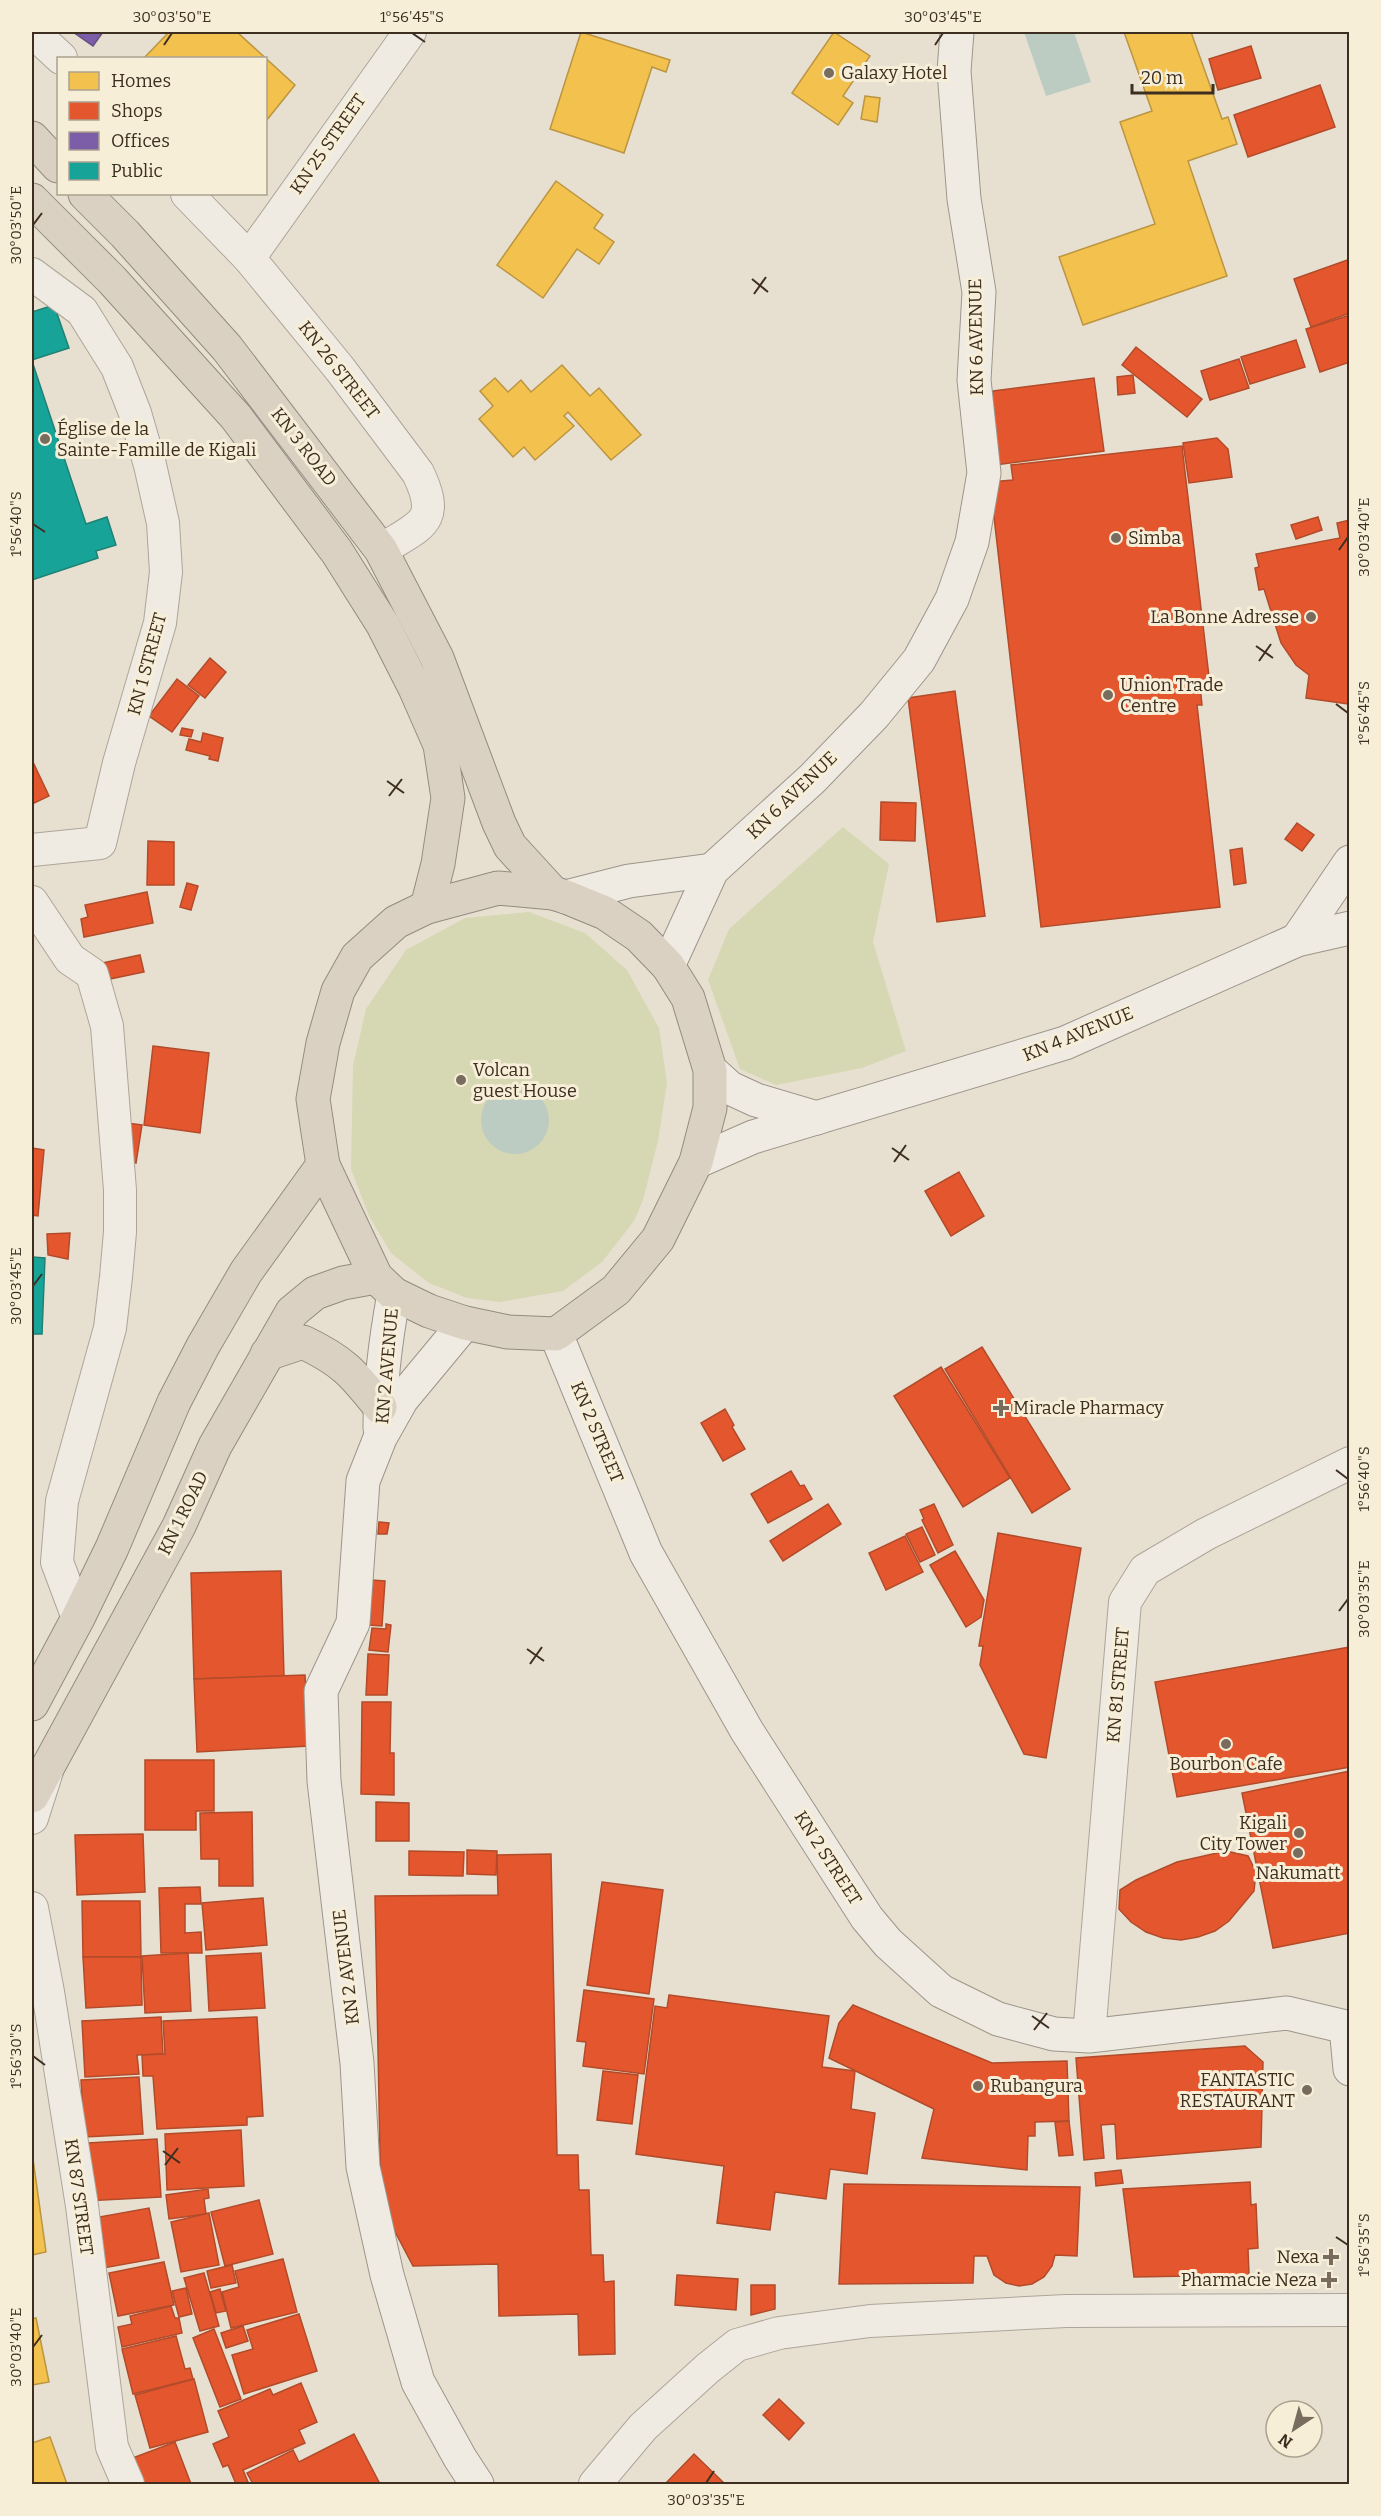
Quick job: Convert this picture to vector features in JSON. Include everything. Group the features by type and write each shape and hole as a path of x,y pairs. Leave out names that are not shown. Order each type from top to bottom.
{"highway":[{"path":"32,138 57,165"},
{"name":"KN 3 ROAD","path":"86,195 125,234 227,348 381,550 436,658 499,823 510,846 560,895"},
{"name":"KN 3 ROAD","path":"32,200 112,280 236,417 337,552 383,625 415,688 440,745 448,798 438,864 427,907"},
{"path":"498,888 560,895 605,913 639,936 668,966 688,998 710,1070 710,1108 696,1162 677,1202 651,1248 616,1290 556,1334 508,1332 465,1323 429,1311 385,1286 323,1165 313,1099 323,1043 338,991 357,957 396,922 427,907 498,888"},
{"path":"32,1704 112,1548 174,1402 203,1346 246,1272 323,1165"},
{"name":"KN 1 ROAD","path":"40,1783 179,1526 216,1446 292,1312 315,1293 343,1283 385,1286"},
{"path":"267,1354 303,1342 318,1349 348,1368 380,1423"}],"main road":[{"name":"KN 6 AVENUE","path":"668,966 712,870 812,779 874,715 919,660 952,599 972,542 984,472 974,380 979,292 964,199 954,71 957,32"},
{"path":"1297,940 1350,862"},
{"path":"560,895 629,881 712,870"},
{"name":"KN 4 AVENUE","path":"696,1162 753,1137 1065,1044 1297,940 1350,928"},
{"path":"710,1070 730,1089 756,1100 817,1118"},
{"name":"KN 2 AVENUE","path":"385,1286 380,1423 363,1480 353,1623 321,1691 324,1781 357,2063 363,2168 387,2275 418,2382 477,2484"},
{"name":"KN 2 AVENUE","path":"380,1423 465,1323"},
{"name":"KN 2 STREET","path":"556,1334 646,1552 747,1731 867,1918 888,1943 941,1991 998,2019 1054,2034 1089,2036 1287,2013 1348,2027"},
{"path":"1348,2027 1350,2069"}],"street":[{"path":"33,32 60,57"},
{"name":"KN 25 STREET","path":"249,258 410,32"},
{"name":"KN 26 STREET","path":"188,195 249,258 340,369 418,473 428,493 430,506 419,526 381,550"},
{"name":"KN 1 STREET","path":"32,273 82,311 117,367 135,413 150,465 163,524 166,572 160,622 119,763 100,843 32,850"},
{"path":"32,902 70,959 92,974 101,1001 108,1041 120,1190 120,1232 110,1328 62,1501 57,1562 78,1618"},
{"name":"KN 81 STREET","path":"1089,2036 1125,1602 1145,1570 1206,1534 1350,1464"},
{"path":"32,1818 40,1783"},
{"name":"KN 87 STREET","path":"32,1908 48,1992 82,2206 112,2447 128,2484"},
{"path":"595,2484 643,2427 708,2368 737,2345 778,2333 870,2321 1066,2311 1350,2310"}],"green space":[{"path":"843,827 889,864 873,942 906,1051 862,1068 776,1085 740,1069 708,980 729,929"},
{"path":"529,912 585,933 627,970 659,1028 667,1083 658,1141 643,1200 634,1221 602,1262 563,1291 500,1302 467,1298 429,1283 391,1253 369,1216 351,1169 353,1066 366,1009 406,950 465,918"}],"shaded area":[{"path":"1024,32 1074,32 1091,82 1046,96"},
{"path":"515,1086 528,1089 539,1096 546,1107 549,1120 546,1133 539,1144 528,1151 515,1154 502,1151 491,1144 484,1133 481,1120 484,1107 491,1096 502,1089"}],"building: Homes":[{"path":"169,32 237,32 264,57 145,57"},
{"path":"581,32 670,60 666,72 652,67 624,153 550,129"},
{"path":"834,32 870,56 843,96 853,103 838,125 792,93"},
{"path":"1124,32 1191,32 1222,119 1228,117 1237,144 1188,161 1227,276 1083,325 1059,257 1155,224 1120,122 1152,111"},
{"path":"267,60 295,85 267,120"},
{"path":"865,96 880,98 877,122 861,119"},
{"path":"556,181 603,215 594,228 614,242 599,264 577,249 543,298 497,265"},
{"path":"562,365 590,396 599,388 641,435 611,460 568,412 564,416 574,426 535,460 524,447 513,457 479,419 493,406 480,391 495,378 508,392 521,380 531,392"},
{"path":"32,2152 46,2252 32,2255"},
{"path":"36,2318 49,2382 32,2385 32,2319"},
{"path":"50,2437 67,2484 32,2484 32,2443"}],"building: Shops":[{"path":"1251,46 1261,78 1218,90 1209,59"},
{"path":"1320,85 1335,127 1248,157 1234,115"},
{"path":"1350,259 1350,313 1311,327 1294,279"},
{"path":"1350,315 1350,362 1320,372 1306,329"},
{"path":"1296,340 1305,367 1250,384 1241,357"},
{"path":"1136,347 1202,399 1187,417 1122,365"},
{"path":"1239,359 1249,388 1210,400 1201,371"},
{"path":"1133,375 1135,393 1118,395 1117,377"},
{"path":"1094,378 1104,451 995,465 986,392"},
{"path":"1217,438 1228,449 1232,477 1189,483 1183,443"},
{"name":"Union Trade Centre","path":"1182,446 1210,685 1200,686 1202,705 1197,705 1220,907 1041,927 990,482 1013,480 1011,465"},
{"path":"1318,517 1322,530 1296,539 1291,525"},
{"name":"La Bonne Adresse","path":"1350,520 1350,701 1348,704 1306,698 1309,675 1296,665 1281,643 1264,589 1259,590 1255,568 1259,567 1256,554 1340,538 1337,523"},
{"path":"210,658 226,672 205,698 188,685"},
{"path":"177,679 199,696 172,732 149,716"},
{"path":"955,691 985,916 937,922 908,698"},
{"path":"182,728 193,730 191,737 180,735"},
{"path":"203,733 223,738 218,761 209,759 210,756 186,750 189,739 201,742"},
{"path":"32,760 49,796 32,804"},
{"path":"881,802 916,803 915,841 880,840"},
{"path":"1297,823 1314,835 1302,851 1285,839"},
{"path":"148,841 174,842 174,885 147,885"},
{"path":"1242,848 1246,883 1234,885 1230,850"},
{"path":"187,883 198,886 191,910 180,907"},
{"path":"147,892 153,923 84,937 81,919 88,917 85,905"},
{"path":"140,955 144,972 105,980 102,963"},
{"path":"153,1046 209,1053 200,1133 144,1125"},
{"path":"118,1122 142,1125 136,1163 120,1158"},
{"path":"32,1148 44,1150 38,1216 32,1215"},
{"path":"959,1172 984,1216 951,1236 925,1191"},
{"path":"70,1233 68,1259 48,1255 47,1234"},
{"path":"982,1347 1070,1489 1032,1513 945,1369"},
{"path":"941,1367 1010,1478 963,1507 894,1396"},
{"path":"725,1409 745,1449 723,1461 701,1423"},
{"path":"791,1471 800,1486 804,1485 812,1499 768,1523 751,1494"},
{"path":"828,1504 841,1524 783,1561 770,1541"},
{"path":"934,1504 953,1545 938,1553 922,1520 924,1519 920,1510"},
{"path":"379,1522 389,1523 387,1534 378,1534"},
{"path":"922,1527 935,1555 920,1562 906,1534"},
{"path":"998,1533 1081,1548 1046,1758 1024,1754 980,1665 983,1646 979,1646"},
{"path":"905,1536 923,1572 886,1590 869,1553"},
{"path":"955,1551 984,1600 981,1617 966,1627 930,1565"},
{"path":"281,1571 284,1676 194,1679 191,1573"},
{"path":"371,1580 385,1581 382,1626 369,1625"},
{"path":"386,1624 391,1625 388,1652 369,1650 372,1628 386,1629"},
{"path":"1350,1647 1350,1767 1177,1797 1155,1682"},
{"path":"368,1654 389,1655 387,1695 366,1695"},
{"path":"305,1675 309,1746 197,1752 194,1679"},
{"path":"362,1702 391,1702 390,1753 394,1753 394,1795 361,1794"},
{"path":"145,1760 214,1760 214,1811 196,1811 196,1830 145,1830"},
{"name":"Kigali City Tower","path":"1350,1771 1350,1933 1273,1948 1242,1793"},
{"path":"376,1802 409,1803 409,1841 376,1841"},
{"path":"252,1812 253,1886 219,1886 219,1859 201,1859 200,1813"},
{"path":"143,1834 145,1892 77,1895 75,1835"},
{"path":"467,1850 497,1851 496,1875 467,1874"},
{"path":"409,1851 464,1852 463,1876 409,1875"},
{"path":"1226,1851 1248,1856 1256,1872 1254,1891 1229,1921 1215,1931 1181,1940 1163,1938 1146,1932 1131,1922 1119,1909 1120,1890 1136,1880 1177,1862"},
{"path":"551,1854 557,2155 578,2155 579,2190 589,2190 591,2255 603,2255 604,2282 614,2281 615,2354 579,2355 578,2314 499,2316 498,2264 413,2266 381,2205 375,1896 498,1895 497,1855"},
{"path":"602,1882 663,1890 649,1994 587,1985"},
{"path":"200,1887 201,1904 185,1904 185,1933 201,1932 202,1953 161,1953 159,1888"},
{"path":"263,1898 267,1945 206,1950 202,1903"},
{"path":"82,1901 140,1901 141,1957 83,1957"},
{"path":"188,1953 191,2011 145,2013 142,1956"},
{"path":"261,1953 265,2008 209,2011 206,1956"},
{"path":"83,1957 141,1957 142,2005 86,2008"},
{"path":"584,1990 654,1999 644,2074 583,2066 586,2042 577,2041"},
{"path":"669,1995 829,2016 822,2067 855,2071 851,2109 875,2113 867,2174 830,2169 826,2199 775,2192 770,2230 717,2223 724,2166 636,2154 655,2006 667,2008"},
{"name":"Rubangura","path":"853,2005 992,2063 1067,2061 1069,2121 1035,2122 1035,2136 1028,2136 1027,2170 922,2158 934,2109 829,2058 839,2023"},
{"path":"161,2017 163,2054 137,2055 139,2074 85,2077 82,2021"},
{"path":"257,2017 263,2116 247,2117 247,2125 157,2129 153,2076 143,2076 142,2055 165,2054 163,2021"},
{"path":"1245,2046 1263,2062 1261,2147 1117,2159 1115,2124 1101,2125 1104,2158 1084,2160 1076,2058"},
{"path":"603,2071 638,2075 632,2124 597,2120"},
{"path":"139,2077 143,2134 84,2137 81,2080"},
{"path":"1069,2121 1073,2155 1059,2156 1055,2122"},
{"path":"241,2130 244,2186 167,2190 165,2134"},
{"path":"157,2139 161,2197 84,2201 89,2158 88,2143"},
{"path":"1121,2170 1123,2183 1096,2186 1095,2173"},
{"path":"1250,2182 1251,2205 1256,2204 1258,2248 1248,2249 1249,2275 1134,2277 1123,2189"},
{"path":"844,2184 1080,2187 1077,2256 1055,2255 1052,2266 1044,2277 1032,2284 1019,2286 1006,2283 994,2275 987,2256 974,2256 973,2283 839,2284"},
{"path":"208,2189 209,2198 204,2199 206,2214 169,2219 166,2195"},
{"path":"259,2200 273,2254 225,2266 211,2212"},
{"path":"149,2208 159,2258 98,2269 88,2219"},
{"path":"209,2213 219,2265 181,2272 171,2222"},
{"path":"283,2259 297,2312 231,2328 222,2292 239,2287 235,2271"},
{"path":"164,2262 174,2305 118,2316 109,2273"},
{"path":"232,2265 236,2283 211,2288 207,2271"},
{"path":"204,2273 219,2326 200,2331 184,2278"},
{"path":"677,2275 738,2279 736,2310 675,2305"},
{"path":"751,2285 775,2285 775,2309 751,2315"},
{"path":"186,2288 192,2314 179,2317 172,2291"},
{"path":"220,2289 226,2311 216,2313 210,2292"},
{"path":"171,2306 175,2318 179,2318 182,2333 122,2347 118,2327 132,2324 130,2316"},
{"path":"299,2314 317,2371 244,2394 232,2355 253,2349 247,2330"},
{"path":"243,2326 248,2341 226,2348 221,2333"},
{"path":"214,2329 241,2399 220,2407 193,2338"},
{"path":"176,2336 185,2369 190,2368 193,2379 133,2394 122,2349"},
{"path":"194,2379 208,2432 150,2448 135,2395"},
{"path":"301,2383 317,2422 299,2430 305,2443 243,2470 248,2482 236,2484 228,2465 223,2467 213,2444 229,2437 218,2411 270,2389 273,2395"},
{"path":"779,2399 804,2423 789,2440 763,2415"},
{"path":"354,2434 380,2484 253,2484 247,2473 293,2450 299,2462"},
{"path":"175,2442 191,2484 134,2484 125,2461"},
{"path":"694,2454 725,2484 665,2484"}],"building: Offices":[{"path":"73,32 103,32 93,46"}],"building: Public":[{"path":"54,305 69,348 32,360 32,312"},
{"name":"Église de la Sainte-Famille de Kigali","path":"32,361 86,524 107,517 116,545 96,551 98,558 32,580"},
{"path":"32,1257 45,1258 42,1334 32,1334"}],"place":[{"name":"Galaxy Hotel","path":"829,73"},
{"name":"Église de la Sainte-Famille de Kigali","path":"45,439"},
{"name":"Simba","path":"1116,538"},
{"name":"La Bonne Adresse","path":"1311,617"},
{"name":"Union Trade Centre","path":"1108,695"},
{"name":"Volcan guest House","path":"461,1080"},
{"name":"Miracle Pharmacy","path":"1001,1408"},
{"name":"Bourbon Cafe","path":"1226,1744"},
{"name":"Kigali City Tower","path":"1299,1833"},
{"name":"Nakumatt","path":"1298,1853"},
{"name":"Rubangura","path":"978,2086"},
{"name":"FANTASTIC RESTAURANT","path":"1307,2090"},
{"name":"Nexa","path":"1331,2257"},
{"name":"Pharmacie Neza","path":"1329,2280"}]}
